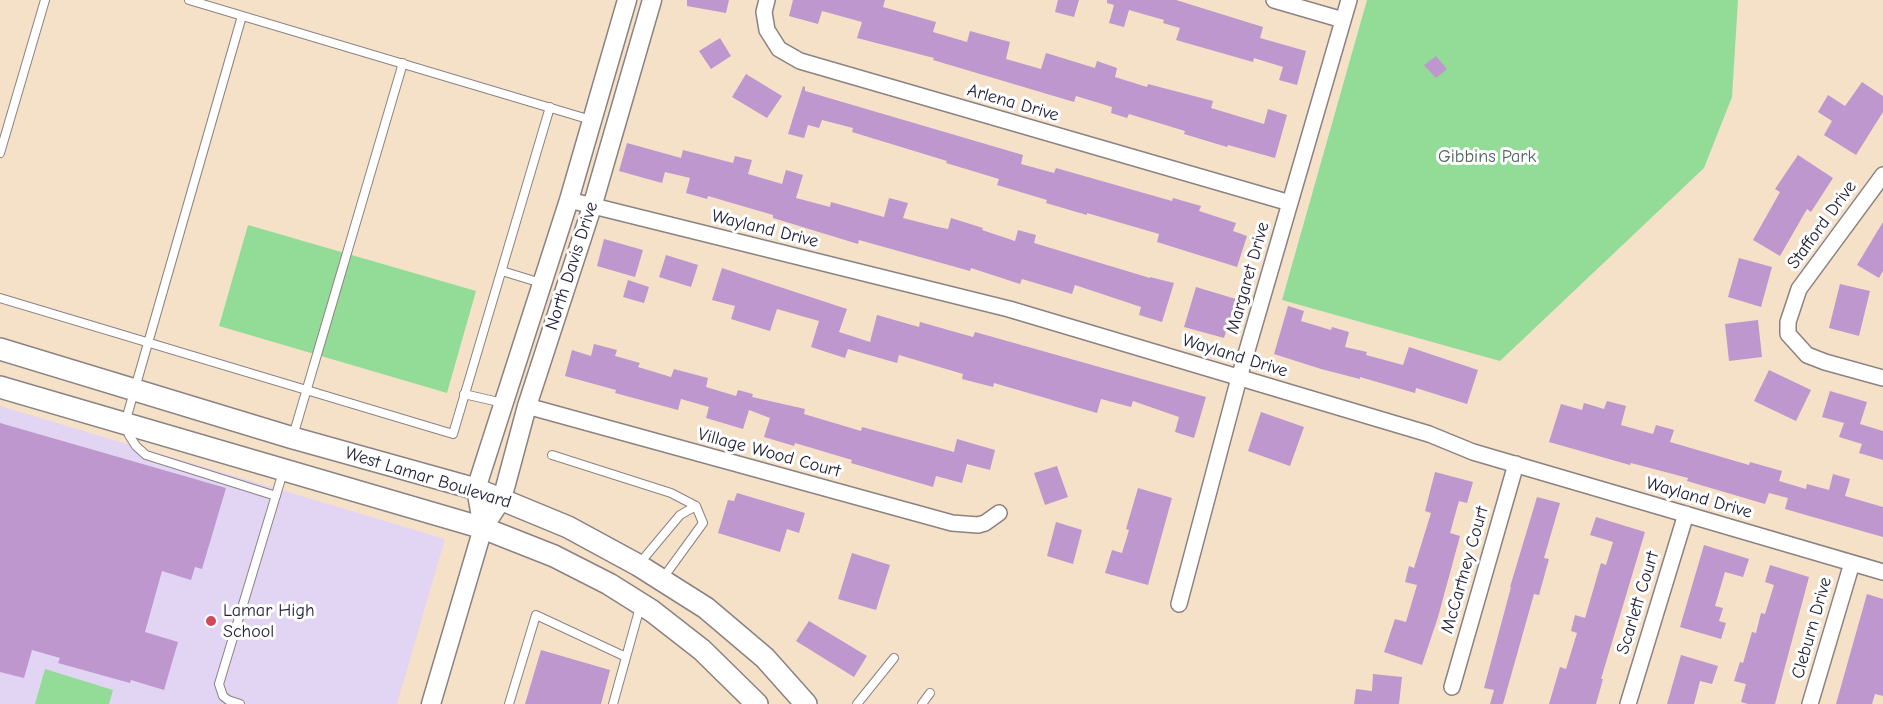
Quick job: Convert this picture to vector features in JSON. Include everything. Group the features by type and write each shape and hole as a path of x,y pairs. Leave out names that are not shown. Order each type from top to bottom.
{"main road":[{"name":"West Lamar Boulevard","path":"0,350 293,438 476,489 568,527 662,580 706,608 765,658 806,704"},
{"name":"West Lamar Boulevard","path":"0,387 483,528 555,556 609,584 641,604 702,650 757,704"}],"street":[{"name":"North Davis Drive","path":"483,528 476,489 569,201 627,0"},
{"name":"North Davis Drive","path":"431,704 483,528 502,499 528,406 592,207 652,0"},
{"name":"Arlena Drive","path":"767,0 764,12 767,30 778,49 800,61 1290,203"},
{"path":"1274,0 1343,20"},
{"name":"Margaret Drive","path":"1179,604 1239,378 1349,0"},
{"name":"Stafford Drive","path":"1883,175 1799,289 1788,322 1788,334 1807,355 1883,378"},
{"name":"Wayland Drive","path":"569,201 1009,309 1429,434 1473,452 1883,572"},
{"name":"Village Wood Court","path":"528,406 952,523 978,525 999,513"},
{"name":"McCartney Court","path":"1452,687 1516,464"},
{"name":"Scarlett Court","path":"1628,704 1686,514"},
{"name":"Cleburn Drive","path":"1810,704 1852,563"}],"lane":[{"path":"0,153 45,0"},
{"path":"189,0 591,120"},
{"path":"242,16 125,423 136,446 146,454 276,496"},
{"path":"293,438 403,63"},
{"path":"0,298 453,434 550,107"},
{"path":"502,271 541,283"},
{"path":"464,394 503,403"},
{"path":"552,455 671,493 696,506 704,523 662,580"},
{"path":"240,704 223,696 219,684 283,470"},
{"path":"638,566 680,515 696,506"},
{"path":"613,704 641,604"},
{"path":"509,704 536,615 626,657"},
{"path":"857,704 894,658"},
{"path":"922,704 930,693"}],"shaded area":[{"name":"Lamar High School","path":"0,406 445,539 397,704 0,704"}],"green space":[{"name":"Gibbins Park","path":"1367,0 1738,0 1732,97 1704,168 1500,361 1282,300"},
{"path":"248,225 476,291 447,393 219,326"},
{"path":"45,669 113,690 109,704 35,704"}],"building":[{"path":"687,0 729,0 726,13 687,6"},
{"path":"793,0 885,0 883,7 936,22 933,32 967,42 970,31 1010,42 1006,59 1041,69 1046,53 1095,68 1097,61 1117,68 1115,77 1147,87 1148,84 1213,101 1211,108 1264,124 1268,109 1287,115 1275,158 1228,145 1227,147 1129,114 1127,118 1111,113 1112,107 1076,96 1074,102 933,60 934,58 857,38 862,22 822,11 818,24 789,16"},
{"path":"1058,0 1079,0 1074,17 1055,12"},
{"path":"1107,0 1176,0 1263,27 1260,38 1306,51 1297,85 1279,80 1283,67 1254,58 1253,62 1176,40 1180,28 1163,23 1164,20 1129,10 1124,27 1109,23 1114,5 1107,3"},
{"path":"720,38 731,56 711,69 699,51"},
{"path":"1436,56 1447,69 1436,78 1424,65"},
{"path":"746,74 782,96 767,118 732,97"},
{"path":"1862,82 1883,96 1883,112 1856,155 1824,135 1832,121 1818,112 1828,95 1845,106"},
{"path":"803,86 805,91 1023,155 1021,164 1054,173 1056,168 1172,201 1173,198 1201,206 1199,211 1236,223 1233,231 1247,236 1237,267 1157,242 1159,234 1046,203 1047,200 997,185 999,179 852,132 853,128 822,120 819,128 808,125 804,138 788,134"},
{"path":"627,143 681,158 683,150 733,163 735,156 752,160 748,174 782,184 786,170 803,175 796,198 830,207 831,202 884,217 889,198 908,203 903,218 948,229 951,218 1015,241 1018,230 1036,235 1034,243 1174,283 1162,322 1139,315 1141,307 1075,285 1072,294 1022,279 1020,284 971,268 970,271 859,240 858,244 773,218 773,215 708,196 707,199 686,193 690,178 665,172 662,183 619,171"},
{"path":"1798,155 1833,178 1811,212 1807,209 1780,256 1753,240 1780,192 1775,189"},
{"path":"1883,222 1883,271 1879,278 1857,265"},
{"path":"604,239 643,250 635,277 597,266"},
{"path":"666,255 698,265 691,287 659,277"},
{"path":"1739,258 1772,267 1761,307 1728,297"},
{"path":"722,268 847,309 839,332 870,342 877,315 919,327 920,322 973,337 975,332 1206,397 1194,438 1175,432 1179,417 1133,401 1131,407 1101,399 1097,413 994,383 993,387 962,379 963,374 899,355 897,363 848,349 845,358 811,347 819,321 777,309 770,331 731,319 735,306 712,300"},
{"path":"628,280 649,287 644,303 623,297"},
{"path":"1840,284 1870,291 1859,336 1829,328"},
{"path":"1196,287 1236,299 1224,338 1184,327"},
{"path":"1288,306 1304,311 1301,321 1331,330 1332,327 1349,332 1345,347 1367,352 1366,355 1403,365 1409,347 1478,370 1467,404 1416,388 1415,393 1360,377 1360,379 1321,369 1274,354"},
{"path":"1758,320 1762,357 1729,361 1725,324"},
{"path":"594,344 617,350 615,356 640,363 638,367 671,377 674,369 708,378 706,387 736,396 738,390 753,394 752,397 805,409 804,414 861,431 862,427 954,452 957,439 995,450 990,470 967,464 962,483 936,476 933,487 851,463 852,460 795,443 794,446 764,437 770,418 749,410 743,429 706,418 709,407 681,399 678,410 615,393 616,390 565,376 572,350 591,356"},
{"path":"1769,370 1811,390 1796,421 1754,401"},
{"path":"1830,391 1867,402 1860,424 1883,431 1883,460 1859,453 1862,444 1839,437 1844,423 1822,417"},
{"path":"1607,401 1626,406 1621,425 1653,434 1656,425 1674,430 1670,442 1749,465 1750,462 1782,471 1779,481 1806,489 1807,484 1829,490 1833,474 1850,479 1845,496 1883,507 1883,537 1785,509 1788,498 1769,493 1765,504 1687,481 1688,478 1631,463 1630,465 1549,442 1561,404 1582,410 1584,403 1604,409"},
{"path":"1261,412 1304,427 1290,466 1248,451"},
{"path":"0,423 226,488 202,569 195,567 191,580 162,571 145,632 178,642 164,690 58,663 60,658 32,650 24,678 0,672"},
{"path":"1057,466 1068,497 1045,505 1034,473"},
{"path":"1435,472 1473,482 1467,503 1459,501 1450,533 1460,536 1422,665 1384,652 1395,619 1406,622 1417,585 1405,582 1409,566 1414,568 1431,513 1425,511"},
{"path":"1138,488 1172,498 1148,585 1105,573 1112,550 1122,553 1129,530 1126,529"},
{"path":"737,493 805,513 799,533 787,529 780,552 718,533 728,500 734,501"},
{"path":"1537,497 1560,503 1544,558 1549,559 1539,595 1534,594 1503,704 1490,704 1494,690 1484,688 1510,587"},
{"path":"1596,517 1645,532 1601,679 1603,679 1596,704 1549,704 1560,667 1566,669 1577,633 1571,631 1575,615 1585,618 1601,563 1606,565 1613,542 1590,535"},
{"path":"1056,522 1082,530 1073,564 1047,556"},
{"path":"1704,545 1749,559 1743,577 1725,572 1715,606 1723,608 1719,621 1726,623 1721,639 1680,627"},
{"path":"852,553 890,565 876,610 838,599"},
{"path":"1770,565 1809,577 1775,704 1748,704 1741,702 1746,684 1734,681 1740,662 1743,663 1752,632 1756,633 1761,613 1765,614 1774,585 1765,582"},
{"path":"1867,594 1883,599 1883,696 1875,694 1872,704 1836,704"},
{"path":"809,621 867,656 854,677 796,641"},
{"path":"541,650 610,670 601,704 525,704"},
{"path":"1681,655 1718,666 1712,684 1700,681 1694,704 1667,704"},
{"path":"1373,674 1402,677 1399,704 1354,704 1356,689 1372,691"}],"place":[{"name":"Lamar High School","path":"211,621"}]}
